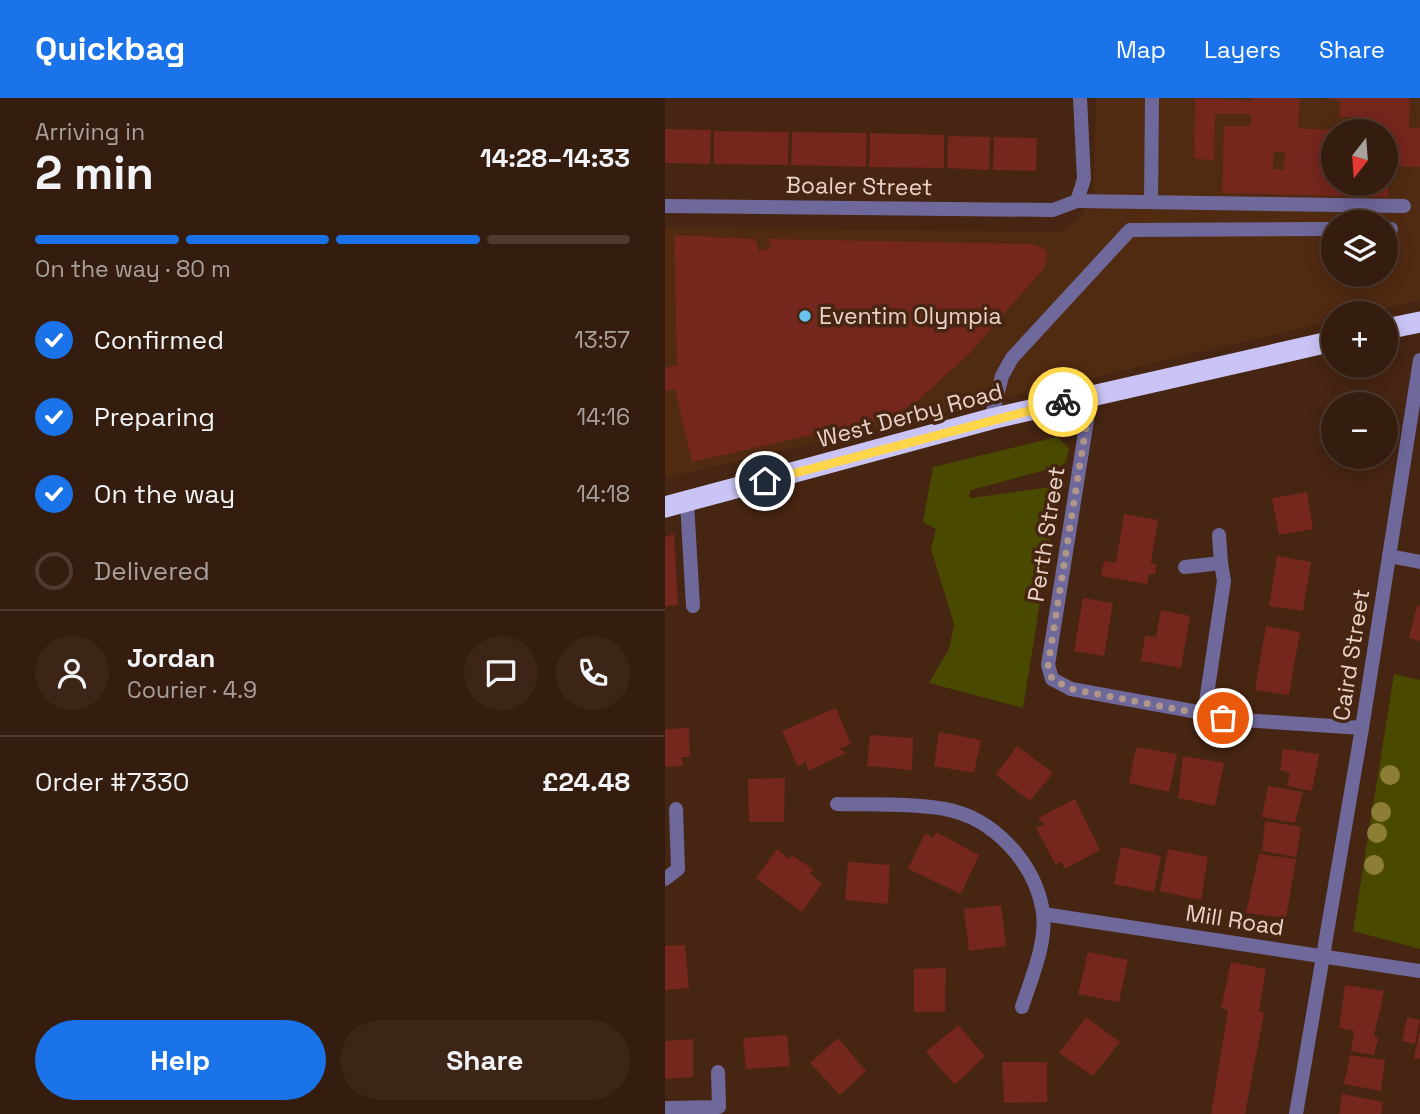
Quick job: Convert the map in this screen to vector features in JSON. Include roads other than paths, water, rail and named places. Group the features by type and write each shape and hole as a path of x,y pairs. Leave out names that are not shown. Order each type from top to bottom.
{"highway":[{"path":"1398,328 1419,326"},
{"name":"West Derby Road","path":"665,508 991,419 1321,344"}],"street":[{"path":"1080,98 1084,179 1077,201 1404,206"},
{"path":"1151,202 1152,98"},
{"name":"Boaler Street","path":"665,206 1053,210 1077,201"},
{"path":"991,419 1002,376 1011,359 1130,230 1321,229"},
{"name":"Caird Street","path":"1296,1114 1362,728 1420,360"},
{"name":"Perth Street","path":"1091,395 1048,665 1052,679 1071,689 1204,715"},
{"path":"687,502 693,606"},
{"path":"1219,536 1224,597 1204,715 1362,728"},
{"path":"1389,556 1420,562"},
{"path":"1185,567 1221,563"},
{"path":"837,804 947,809 985,825 1015,852 1036,891 1043,914 1041,942 1022,1007"},
{"path":"665,879 678,869 676,809"},
{"name":"Mill Road","path":"1043,914 1420,971"},
{"path":"665,1108 719,1107 718,1073"}],"place":[{"name":"Eventim Olympia","path":"805,316"}]}
